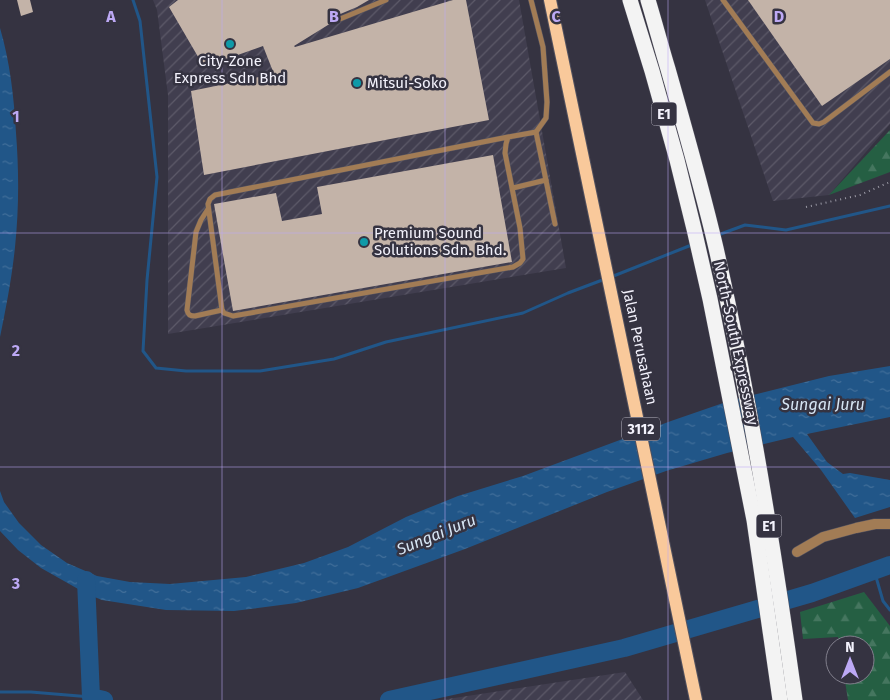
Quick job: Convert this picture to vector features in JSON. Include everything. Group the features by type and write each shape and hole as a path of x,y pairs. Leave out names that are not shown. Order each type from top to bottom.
{"highway":[{"name":"North–South Expressway","path":"630,0 677,160 721,350 754,520 780,700"},
{"name":"North–South Expressway","path":"648,0 693,156 716,246 760,471 795,700"}],"main road":[{"name":"Jalan Perusahaan","path":"550,0 696,700"}],"street":[{"path":"797,552 823,537 875,524 890,524"}],"lane":[{"path":"340,18 386,0"},
{"path":"508,138 505,153 520,228 523,259 520,263 513,266 233,316 224,313 222,310 208,209 210,199 214,196 536,132 546,118 544,47 531,0"},
{"path":"723,0 813,123 819,124 824,122 890,72"},
{"path":"536,132 554,224"},
{"path":"513,188 546,180"},
{"path":"208,209 196,232 187,310 190,316 222,310"}],"path":[{"path":"806,207 860,195 890,182"}],"shaded area":[{"path":"153,0 519,0 566,268 168,334 168,95 157,10"},
{"path":"705,0 890,0 890,124 829,195 773,201"},
{"path":"625,672 643,700 441,700"}],"green space":[{"path":"890,130 890,172 829,195"},
{"path":"864,592 890,626 890,700 848,700 846,685 875,685 875,635 825,635 825,638 803,639 800,612"}],"water":[{"path":"0,28 13,93 18,190 14,258 0,337"},
{"name":"Sungai Juru","path":"890,366 890,417 807,434 827,462 843,474 850,473 890,480 890,507 855,518 821,470 793,437 727,453 666,471 607,492 465,549 358,588 296,603 234,611 166,610 102,600 87,594 41,568 18,550 0,531 0,491 4,502 19,523 41,545 67,563 97,576 130,582 170,584 246,577 304,563 348,547 406,517 458,496 523,476 729,401 829,376"}],"building":[{"path":"17,0 30,0 33,12 21,16"},
{"name":"Mitsui-Soko","path":"178,0 369,0 338,15 336,20 295,47 453,0 466,0 489,120 204,175 191,91 274,74 263,46 204,67 169,7"},
{"path":"748,0 890,0 890,59 822,106"},
{"name":"Premium Sound Solutions Sdn. Bhd.","path":"493,155 512,262 233,311 214,204 276,193 282,221 322,214 317,187"}],"waterway":[{"path":"133,0 140,21 157,177 147,280 143,351 156,368 186,371 260,371 334,359 386,342 523,313 605,279"},
{"path":"718,235 745,225 786,230 890,206"},
{"path":"611,277 694,244"},
{"path":"389,700 624,648 812,593 890,565"},
{"path":"874,570 883,601 890,610"},
{"path":"86,580 91,697 104,700"},
{"path":"0,692 31,692 91,697"}],"place":[{"name":"City-Zone Express Sdn Bhd","path":"230,44"},
{"name":"Mitsui-Soko","path":"357,83"},
{"name":"Premium Sound Solutions Sdn. Bhd.","path":"364,242"}]}
